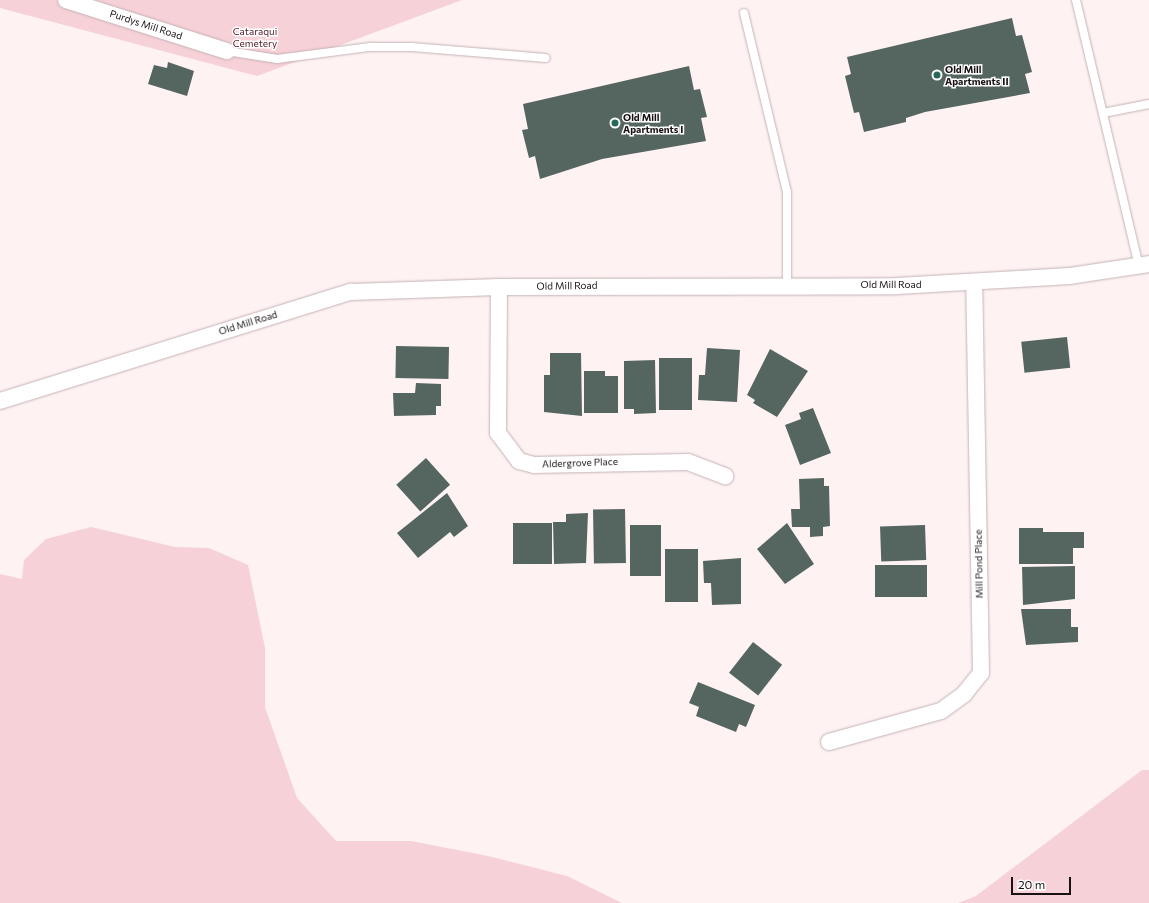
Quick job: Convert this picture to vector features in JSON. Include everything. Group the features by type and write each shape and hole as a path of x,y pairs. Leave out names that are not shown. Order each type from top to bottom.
{"street":[{"name":"Purdys Mill Road","path":"66,0 227,51"},
{"name":"Old Mill Road","path":"0,401 332,297 378,289 499,286 974,283 1144,265"},
{"name":"Mill Pond Place","path":"829,742 941,711 964,694 981,674 974,283"},
{"name":"Aldergrove Place","path":"499,286 497,426 507,450 519,461 534,465 688,462 725,476"}],"lane":[{"path":"1076,0 1103,113 1144,265"},
{"path":"744,13 787,192 787,284"},
{"path":"227,51 277,59 370,47 412,47 546,58"},
{"path":"1103,113 1149,104"}],"green space":[{"name":"Cataraqui Cemetery","path":"0,0 462,0 257,76 0,8"},
{"path":"91,527 175,547 209,548 248,565 265,648 265,707 297,798 336,841 411,841 488,856 567,876 622,903 0,903 0,574 22,579 24,560 46,539"},
{"path":"1142,770 1149,770 1149,903 958,903 976,896"}],"building":[{"name":"Old Mill Apartments II","path":"1012,18 1016,36 1022,35 1032,72 1025,74 1030,93 925,112 906,118 906,122 864,132 859,112 854,113 845,76 851,74 847,57"},
{"path":"168,62 194,71 187,96 148,84 154,65 167,68"},
{"name":"Old Mill Apartments I","path":"689,66 694,90 700,89 707,117 701,118 706,141 602,159 540,179 535,156 529,158 522,130 528,129 523,104"},
{"path":"1067,337 1070,368 1024,373 1021,342"},
{"path":"396,346 449,347 448,379 395,378"},
{"path":"707,348 740,350 737,402 698,400 699,375 705,375"},
{"path":"770,349 808,371 777,417 753,403 755,400 747,395"},
{"path":"550,353 581,353 582,416 544,412 544,375 550,375"},
{"path":"659,358 692,358 692,410 659,410"},
{"path":"655,360 656,413 634,414 634,409 624,409 624,361"},
{"path":"584,371 605,371 605,376 618,376 618,413 584,413"},
{"path":"416,383 441,384 441,406 436,406 436,415 394,416 393,393 415,393"},
{"path":"813,408 831,453 800,465 785,425 801,419 799,413"},
{"path":"426,458 450,485 420,512 396,485"},
{"path":"824,478 824,486 829,486 830,526 823,527 823,536 810,537 810,527 792,527 791,509 800,509 799,479"},
{"path":"447,493 468,526 454,537 450,532 418,558 397,533"},
{"path":"625,509 626,563 594,564 593,510"},
{"path":"588,513 586,563 554,564 553,522 566,522 566,514"},
{"path":"513,523 552,523 552,564 513,564"},
{"path":"787,523 814,564 785,584 757,549"},
{"path":"630,525 661,525 661,576 630,576"},
{"path":"925,525 926,560 881,562 880,527"},
{"path":"1019,528 1043,528 1043,532 1084,532 1084,548 1073,548 1073,564 1019,564"},
{"path":"665,549 698,549 698,602 665,602"},
{"path":"741,558 741,604 712,605 711,583 704,583 703,561"},
{"path":"875,565 927,565 927,597 875,597"},
{"path":"1075,566 1075,599 1023,605 1022,567"},
{"path":"1021,609 1071,609 1071,627 1078,627 1078,642 1026,645"},
{"path":"753,642 782,665 758,696 729,673"},
{"path":"698,682 755,705 746,727 739,724 736,732 696,716 699,707 689,703"}],"place":[{"name":"Old Mill Apartments II","path":"937,75"},
{"name":"Old Mill Apartments I","path":"615,123"}]}
